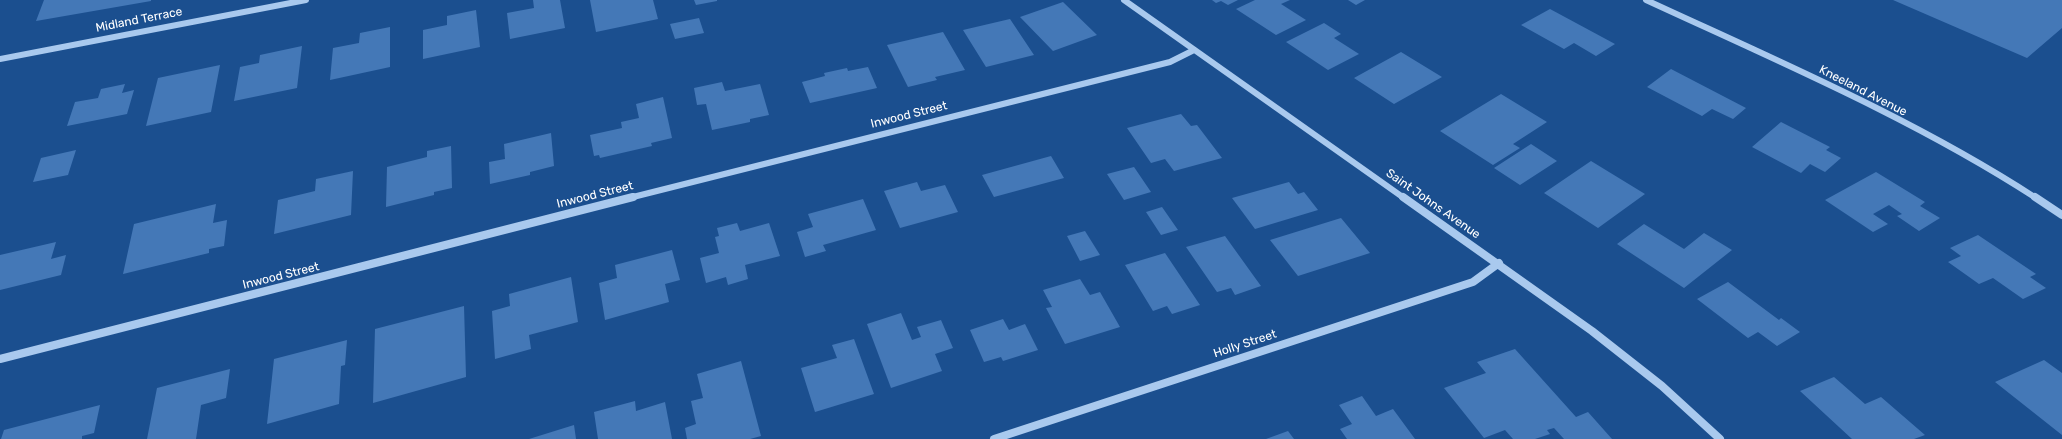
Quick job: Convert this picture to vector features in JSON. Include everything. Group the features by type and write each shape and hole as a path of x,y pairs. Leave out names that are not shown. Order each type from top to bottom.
{"street":[{"name":"Midland Terrace","path":"0,59 306,0"},
{"name":"Saint Johns Avenue","path":"1124,0 1499,263 1621,352 1662,386 1720,439"},
{"name":"Kneeland Avenue","path":"1646,0 1792,68 1894,118 1996,174 2062,215"},
{"name":"Inwood Street","path":"0,359 963,113 1170,62 1194,50"},
{"name":"Holly Street","path":"994,439 1473,282 1499,263"}],"building":[{"path":"44,0 151,0 151,1 36,21"},
{"path":"533,0 560,0 565,28 510,39 507,13 534,8"},
{"path":"590,0 653,0 658,19 596,32"},
{"path":"694,0 717,0 717,1 696,5"},
{"path":"1212,0 1238,0 1228,5 1221,1 1216,3"},
{"path":"1255,0 1290,0 1281,4 1306,20 1276,35 1236,9"},
{"path":"1348,0 1365,0 1356,5"},
{"path":"1893,0 2062,0 2062,28 2027,58"},
{"path":"1063,2 1097,35 1053,51 1020,17"},
{"path":"1550,9 1615,44 1596,56 1574,43 1564,49 1521,25"},
{"path":"476,10 480,47 423,59 423,30 447,25 447,16"},
{"path":"699,18 704,33 675,39 670,24"},
{"path":"1010,19 1034,55 986,67 963,30"},
{"path":"1324,23 1341,34 1334,38 1359,54 1328,70 1286,42"},
{"path":"390,27 390,67 330,80 333,48 359,43 360,33"},
{"path":"943,32 965,70 935,77 937,80 908,87 887,45"},
{"path":"302,46 297,88 234,101 240,67 259,63 260,55"},
{"path":"1401,52 1442,77 1394,104 1354,78"},
{"path":"220,65 211,112 146,126 158,78"},
{"path":"868,67 877,88 810,103 802,82 825,76 824,73 847,68 848,71"},
{"path":"1671,69 1746,108 1733,119 1712,109 1702,116 1647,87"},
{"path":"722,82 725,91 760,84 769,115 750,119 750,122 712,130 706,104 697,105 694,88"},
{"path":"125,84 122,93 134,90 127,114 67,126 75,102 98,98 101,89"},
{"path":"1501,94 1547,122 1513,144 1520,148 1493,165 1440,131"},
{"path":"663,97 672,138 651,143 652,146 600,158 599,155 594,156 590,135 622,128 621,122 639,118 636,104"},
{"path":"1181,114 1191,126 1197,125 1222,158 1174,171 1165,159 1151,163 1127,128"},
{"path":"1781,122 1830,147 1826,150 1841,158 1825,172 1810,164 1801,173 1752,147"},
{"path":"551,133 554,166 530,172 530,175 490,184 489,162 505,159 504,144"},
{"path":"1531,144 1557,161 1520,185 1494,168"},
{"path":"451,146 452,188 434,192 434,195 386,207 387,167 427,157 427,151"},
{"path":"76,150 68,175 33,182 41,158"},
{"path":"1051,156 1064,178 994,197 982,175"},
{"path":"1591,161 1645,194 1598,228 1544,193"},
{"path":"1134,167 1151,192 1124,200 1107,174"},
{"path":"353,171 351,215 274,234 278,200 315,191 316,179"},
{"path":"1876,172 1925,202 1920,206 1940,218 1919,231 1897,216 1902,214 1889,205 1873,214 1888,224 1873,232 1825,200"},
{"path":"917,182 921,191 945,185 958,212 900,228 884,191"},
{"path":"1289,182 1298,194 1304,192 1318,210 1255,229 1232,198"},
{"path":"863,199 876,230 823,245 826,251 805,257 797,232 813,227 808,214"},
{"path":"216,204 213,223 227,220 224,246 209,249 209,253 123,274 134,224"},
{"path":"1162,207 1178,230 1161,235 1146,212"},
{"path":"1341,218 1370,253 1298,276 1270,240"},
{"path":"737,223 740,231 769,223 780,256 745,265 748,279 728,285 726,277 706,283 700,258 719,253 715,237 719,236 717,228"},
{"path":"1644,224 1684,249 1704,233 1732,250 1684,288 1617,244"},
{"path":"1085,231 1100,255 1080,261 1067,236"},
{"path":"1978,235 2036,274 2030,277 2046,288 2023,299 1993,278 1979,284 1948,262 1961,256 1950,248"},
{"path":"1225,236 1261,286 1235,295 1231,288 1217,292 1186,247"},
{"path":"56,242 51,259 66,255 61,275 0,290 0,255"},
{"path":"672,250 680,280 665,284 669,302 605,320 599,283 617,278 615,265"},
{"path":"1165,253 1200,305 1172,314 1167,306 1153,311 1125,265"},
{"path":"571,277 578,322 529,335 531,349 495,359 492,311 510,306 509,294"},
{"path":"1080,279 1090,295 1100,292 1120,327 1065,344 1046,308 1052,307 1043,290"},
{"path":"1728,282 1779,320 1781,318 1800,332 1777,346 1758,332 1748,338 1697,299"},
{"path":"464,306 466,377 373,403 375,329"},
{"path":"901,313 912,340 921,337 917,327 941,320 953,348 935,354 942,371 891,388 867,324"},
{"path":"1003,319 1009,330 1025,324 1038,350 1003,361 1001,357 984,362 970,330"},
{"path":"854,339 874,394 815,412 801,368 837,358 832,345"},
{"path":"347,340 345,365 341,366 339,404 267,424 274,359"},
{"path":"1515,349 1576,417 1588,412 1612,439 1564,439 1554,428 1547,430 1550,434 1535,439 1513,439 1505,430 1484,438 1444,388 1486,373 1477,362"},
{"path":"2044,360 2062,373 2062,435 1995,382"},
{"path":"741,361 761,436 750,439 687,439 685,428 696,424 691,401 703,398 697,374"},
{"path":"230,369 226,398 201,405 196,439 147,439 157,388"},
{"path":"1834,377 1865,404 1881,397 1925,435 1914,439 1852,439 1800,391"},
{"path":"1362,396 1376,416 1393,409 1415,439 1347,439 1340,429 1352,424 1339,405"},
{"path":"635,401 636,411 665,402 672,439 598,439 594,412"},
{"path":"100,405 94,433 82,436 82,439 1,439 4,430"},
{"path":"574,425 576,439 529,439"},
{"path":"1288,431 1294,439 1266,439"}]}
